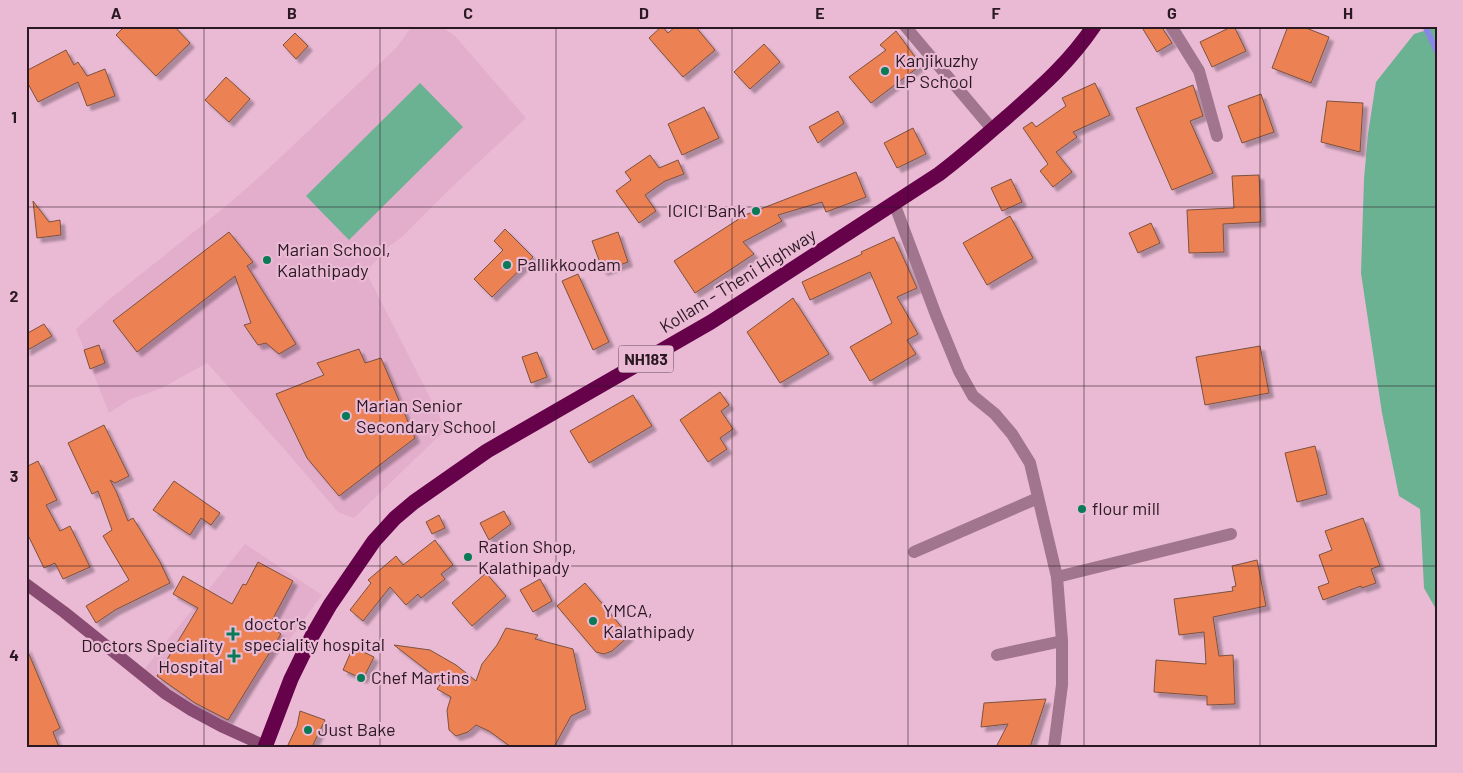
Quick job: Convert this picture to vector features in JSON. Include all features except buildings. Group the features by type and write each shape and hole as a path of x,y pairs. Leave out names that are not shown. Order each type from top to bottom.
{"highway":[{"name":"Kollam - Theni Highway","path":"265,746 291,679 312,636 330,605 374,541 395,518 414,502 487,451 711,322 964,155 1067,62 1094,26"}],"main road":[{"path":"26,584 166,694 221,726 265,746"}],"street":[{"path":"905,26 992,130"},
{"path":"1172,26 1199,71 1217,136"},
{"path":"894,203 936,315 973,396 995,414 1030,463 1057,577 1062,641 1062,685 1054,747"},
{"path":"914,552 1038,498"},
{"path":"1057,577 1231,534"},
{"path":"997,655 1062,641"}],"shaded area":[{"name":"Marian School, Kalathipady","path":"412,26 441,26 455,36 526,118 402,237 387,248 366,272 446,429 354,518 338,512 207,363 162,388 131,399 109,413 76,329 266,171 397,47"},
{"name":"doctor's speciality hospital","path":"245,544 322,595 221,733 142,672"}],"green space":[{"path":"1437,27 1437,611 1424,588 1420,509 1399,496 1382,413 1361,273 1364,179 1368,134 1376,82 1414,34"},
{"path":"420,83 463,127 349,240 306,196"}],"waterway":[{"path":"1425,26 1437,52"}],"place":[{"name":"Kanjikuzhy LP School","path":"885,71"},
{"name":"ICICI Bank","path":"756,211"},
{"name":"Marian School, Kalathipady","path":"267,260"},
{"name":"Pallikkoodam","path":"507,265"},
{"name":"Marian Senior Secondary School","path":"346,416"},
{"name":"flour mill","path":"1082,509"},
{"name":"Ration Shop, Kalathipady","path":"468,557"},
{"name":"YMCA, Kalathipady","path":"593,621"},
{"name":"doctor's speciality hospital","path":"233,634"},
{"name":"Doctors Speciality Hospital","path":"234,656"},
{"name":"Chef Martins","path":"361,678"},
{"name":"Just Bake","path":"308,730"}]}
